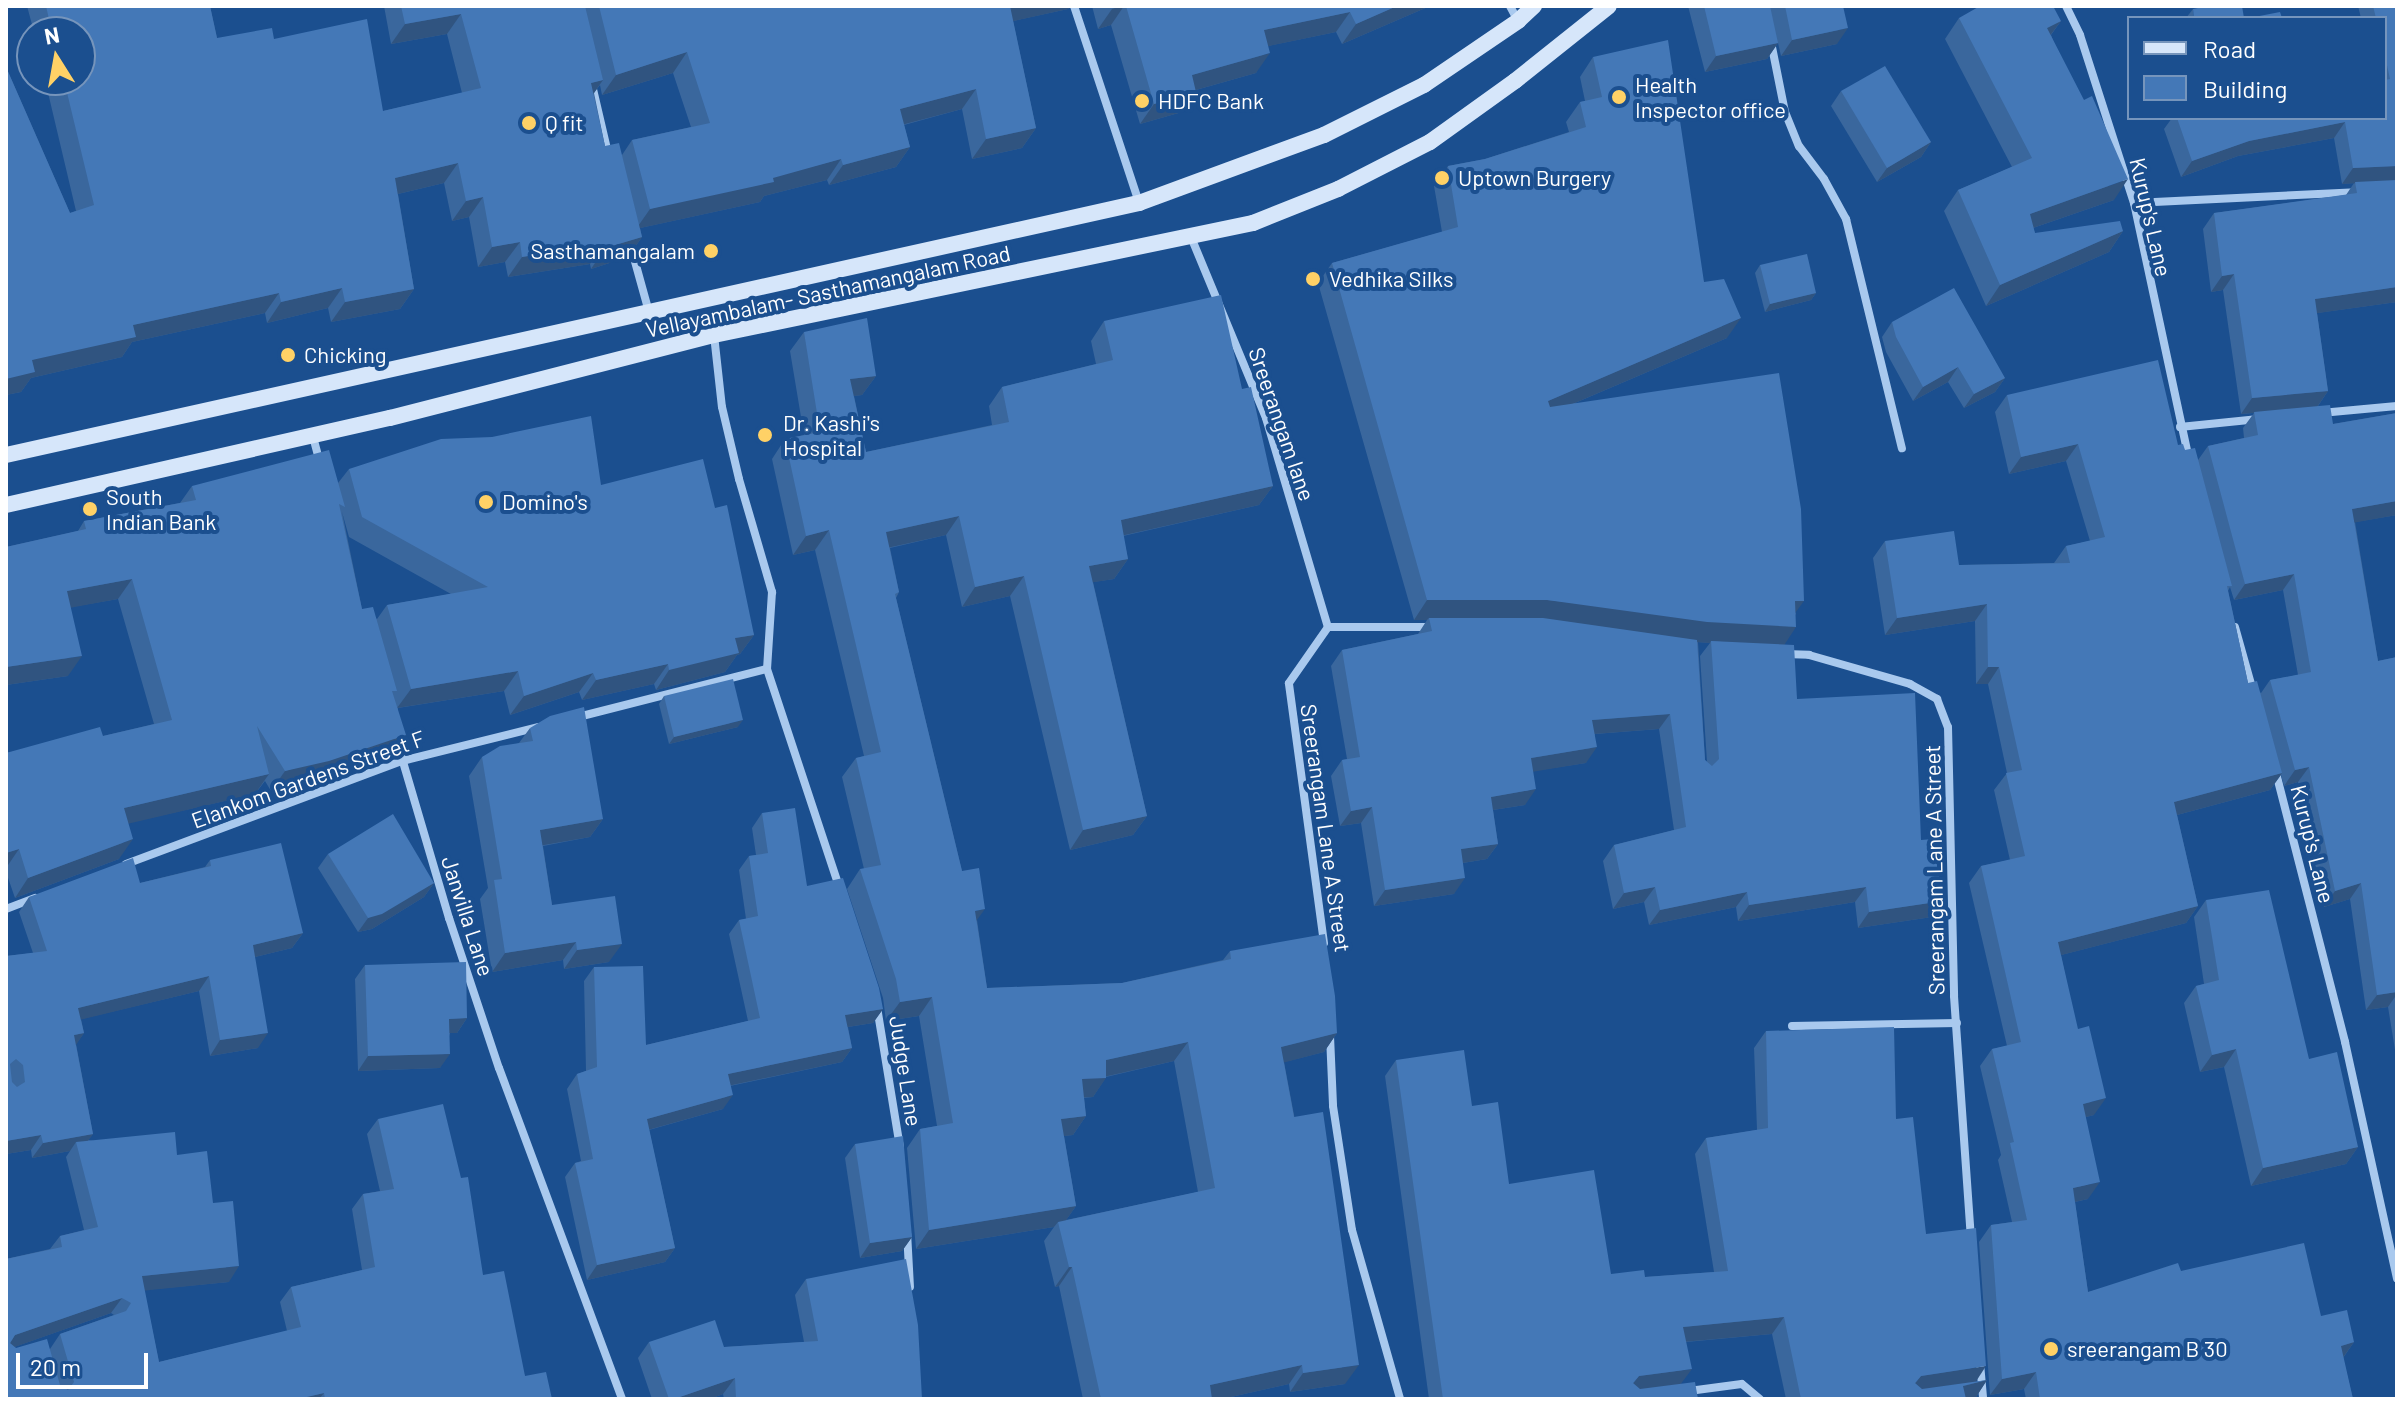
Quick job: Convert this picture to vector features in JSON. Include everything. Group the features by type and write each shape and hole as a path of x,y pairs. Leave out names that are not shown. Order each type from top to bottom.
{"main road":[{"name":"Vellayambalam- Sasthamangalam Road","path":"6,455 1139,203 1324,135 1424,85 1514,14 1534,6"},
{"name":"Vellayambalam- Sasthamangalam Road","path":"6,505 312,433 390,418 714,335 1253,223 1338,189 1430,142 1515,81 1609,6"}],"street":[{"path":"1074,6 1139,203"},
{"name":"Kurup's Lane","path":"2066,6 2080,35 2134,203 2180,427 2193,472"},
{"path":"1770,36 1785,112 1799,146 1824,179 1846,219 1902,448"},
{"path":"591,80 612,168"},
{"path":"2134,203 2360,192"},
{"path":"626,228 649,312"},
{"name":"Sreerangam lane","path":"1191,236 1266,418 1328,627"},
{"path":"714,335 722,407 772,592 767,669 841,894"},
{"path":"2304,415 2397,406"},
{"path":"2180,427 2273,418"},
{"path":"312,433 324,477"},
{"path":"2235,623 2255,699"},
{"path":"1328,627 1439,627"},
{"name":"Sreerangam Lane A Street","path":"1326,956 1289,683 1328,627"},
{"name":"Sreerangam Lane A Street","path":"1780,654 1809,655 1896,680 1937,699 1948,727 1952,765 1957,1023 1972,1246"},
{"path":"569,719 767,669"},
{"name":"Elankom Gardens Street F","path":"122,865 402,761 554,723"},
{"name":"Janvilla Lane","path":"394,730 449,918 499,1068 622,1399"},
{"name":"Kurup's Lane","path":"2272,759 2345,1042 2397,1278"},
{"path":"6,909 49,893"},
{"name":"Judge Lane","path":"876,1000 901,1154"},
{"path":"1792,1026 1957,1023"},
{"path":"1329,1031 1333,1106 1352,1230 1400,1399"},
{"path":"906,1217 910,1296"},
{"path":"1968,1391 1983,1394 1980,1357"},
{"path":"1671,1393 1742,1384 1760,1399"}],"building":[{"path":"46,6 210,6 217,38 272,28 274,39 367,19 383,111 481,88 461,14 405,24 401,6 585,6 603,80 591,83 605,146 619,143 642,237 605,248 604,244 522,257 520,242 492,247 483,197 466,201 458,163 395,178 414,289 345,302 342,288 281,302 279,293 133,325 136,337 32,360 35,372 6,379 6,67 16,96 19,96 70,213 94,205 68,96 96,96 96,16 48,16"},
{"path":"599,6 1010,6 1036,128 986,139 976,89 900,109 910,147 843,165 841,159 773,178 774,182 650,209 632,140 710,123 687,52 616,75"},
{"path":"1126,6 1397,6 1356,24 1350,12 1264,30 1270,53 1192,75 1196,92 1154,104"},
{"path":"1704,6 1770,6 1778,43 1716,56"},
{"path":"1785,6 1843,6 1848,28 1792,40"},
{"path":"1980,6 2053,6 2061,21 2047,28 2084,100 2092,96 2128,179 2030,214 2035,233 2120,221 2123,231 2000,285 1958,190 2032,158 1959,18"},
{"path":"2242,6 2244,16 2194,16 2193,9"},
{"path":"2373,6 2397,6 2397,166 2353,168 2345,122 2249,141 2192,161 2178,120 2387,120 2387,80 2390,79 2387,16 2376,16"},
{"path":"2280,12 2281,16 2259,16"},
{"path":"1668,40 1704,282 1724,279 1741,318 1548,401 1550,407 1779,373 1801,509 1804,601 1795,601 1796,627 1707,622 1547,600 1427,600 1332,263 1458,227 1448,166 1485,159 1586,127 1580,102 1602,97 1593,57"},
{"path":"1885,66 1931,142 1887,168 1841,91"},
{"path":"2397,180 2397,287 2315,299 2328,391 2252,398 2234,274 2222,276 2214,213 2357,193 2355,182"},
{"path":"1807,254 1816,293 1770,304 1760,265"},
{"path":"1954,288 2005,378 1974,394 1958,367 1923,387 1896,337 1892,322"},
{"path":"1221,295 1242,389 1251,387 1273,486 1121,520 1128,559 1089,566 1147,816 1083,830 1024,576 975,587 959,516 886,532 899,592 895,594 962,871 979,868 985,909 975,911 987,988 1122,983 1231,959 1230,951 1325,934 1335,996 1337,1033 1281,1047 1294,1117 1323,1112 1359,1365 1303,1373 1302,1365 1210,1385 1212,1399 1101,1399 1072,1267 1069,1267 1058,1222 1215,1188 1188,1042 1106,1060 1106,1078 1082,1079 1086,1116 1061,1119 1076,1206 929,1230 920,1129 953,1123 932,997 900,1002 896,979 860,869 881,865 856,758 881,752 829,530 806,536 785,439 820,432 804,332 867,318 876,376 850,379 866,452 1009,422 1002,387 1113,360 1104,321"},
{"path":"2158,360 2178,445 2183,444 2185,450 2195,448 2232,586 2227,586 2248,683 2257,681 2282,773 2174,802 2198,906 2058,942 2078,1029 2089,1026 2106,1098 2083,1104 2100,1182 2073,1188 2088,1292 2178,1263 2181,1271 2304,1243 2321,1316 2347,1310 2354,1342 2341,1346 2353,1399 2040,1399 2036,1372 2002,1379 1991,1225 2027,1220 2010,1143 2014,1142 1992,1049 2021,1042 1981,866 2025,856 2006,773 2022,770 1999,667 1988,667 1987,604 1897,618 1885,541 1954,531 1959,565 2070,563 2066,546 2105,537 2078,444 2021,457 2007,395"},
{"path":"2330,405 2333,424 2397,413 2397,501 2352,509 2378,661 2397,657 2397,992 2377,995 2361,883 2335,891 2309,767 2295,770 2270,680 2311,672 2294,574 2245,584 2208,446 2258,435 2254,412"},
{"path":"591,416 601,485 703,459 715,508 727,505 754,635 735,638 739,653 669,670 668,664 596,680 593,673 524,696 518,671 411,689 387,605 488,587 362,517 349,469 441,439 492,437"},
{"path":"329,450 345,507 339,504 362,609 373,607 397,691 392,691 406,735 329,761 285,771 257,726 269,774 124,808 133,839 28,878 19,849 6,853 6,753 100,727 103,736 172,720 132,579 67,591 82,656 6,667 6,547 86,529 84,521 196,500 192,486"},
{"path":"1429,618 1543,618 1697,640 1705,760 1712,766 1719,759 1711,641 1794,645 1797,699 1915,693 1921,840 1933,839 1943,901 1869,912 1866,887 1749,905 1747,892 1660,910 1655,887 1624,893 1614,845 1686,827 1670,714 1592,720 1597,747 1531,758 1536,789 1491,797 1498,844 1461,849 1465,878 1385,890 1372,807 1351,811 1342,760 1360,757 1342,650 1432,631"},
{"path":"733,679 743,720 674,737 664,696"},
{"path":"584,707 603,819 540,830 552,905 615,896 622,944 577,950 576,942 505,953 494,880 502,879 482,757 500,746 533,741 530,728 550,716"},
{"path":"795,808 807,886 843,878 883,1009 845,1015 852,1048 728,1074 733,1095 647,1119 675,1248 597,1265 575,1163 593,1159 577,1074 597,1067 594,967 643,966 646,1045 760,1018 739,920 758,916 749,856 768,853 762,813"},
{"path":"393,814 434,883 382,914 368,918 328,854"},
{"path":"281,843 303,933 253,945 268,1033 220,1040 209,976 78,1008 84,1033 74,1035 93,1134 43,1143 41,1135 6,1141 6,956 47,951 29,897 133,858 140,883 211,866 210,860","holes":["16,1059 23,1065 25,1082 17,1087 12,1082 10,1064"]},
{"path":"2269,890 2309,1059 2337,1052 2358,1147 2263,1168 2236,1049 2212,1055 2196,986 2219,980 2206,900"},
{"path":"466,962 467,1018 449,1019 450,1054 368,1056 365,965"},
{"path":"1894,1027 1896,1119 1913,1117 1926,1234 1976,1228 1986,1366 1921,1376 1915,1383 1922,1389 1987,1380 1963,1386 1966,1399 1801,1399 1784,1317 1683,1327 1692,1369 1639,1376 1633,1383 1640,1389 1695,1382 1698,1399 1443,1399 1396,1060 1464,1050 1472,1106 1498,1102 1509,1184 1594,1170 1611,1274 1644,1270 1645,1277 1728,1271 1706,1138 1768,1128 1766,1031"},
{"path":"443,1104 461,1178 468,1177 483,1275 504,1271 525,1376 546,1372 552,1399 325,1399 324,1393 298,1399 6,1399 6,1259 62,1247 60,1236 98,1227 76,1142 175,1132 177,1155 207,1151 213,1203 233,1201 239,1266 142,1276 159,1362 301,1327 291,1287 375,1267 363,1194 394,1189 378,1119","holes":["122,1298 131,1303 126,1311 60,1334 74,1382 68,1390 60,1385 47,1339 16,1348 10,1343 15,1335"]},
{"path":"903,1136 912,1237 870,1243 855,1144"},
{"path":"906,1259 918,1325 922,1399 736,1399 735,1378 669,1399 649,1342 715,1320 724,1347 818,1341 806,1279"}],"place":[{"name":"Health Inspector office","path":"1619,97"},
{"name":"HDFC Bank","path":"1142,101"},
{"name":"Q fit","path":"529,123"},
{"name":"Uptown Burgery","path":"1442,178"},
{"name":"Sasthamangalam","path":"711,251"},
{"name":"Vedhika Silks","path":"1313,279"},
{"name":"Chicking","path":"288,355"},
{"name":"Dr. Kashi's Hospital","path":"765,435"},
{"name":"Domino's","path":"486,502"},
{"name":"South Indian Bank","path":"90,509"},
{"name":"sreerangam B 30","path":"2051,1349"}]}
